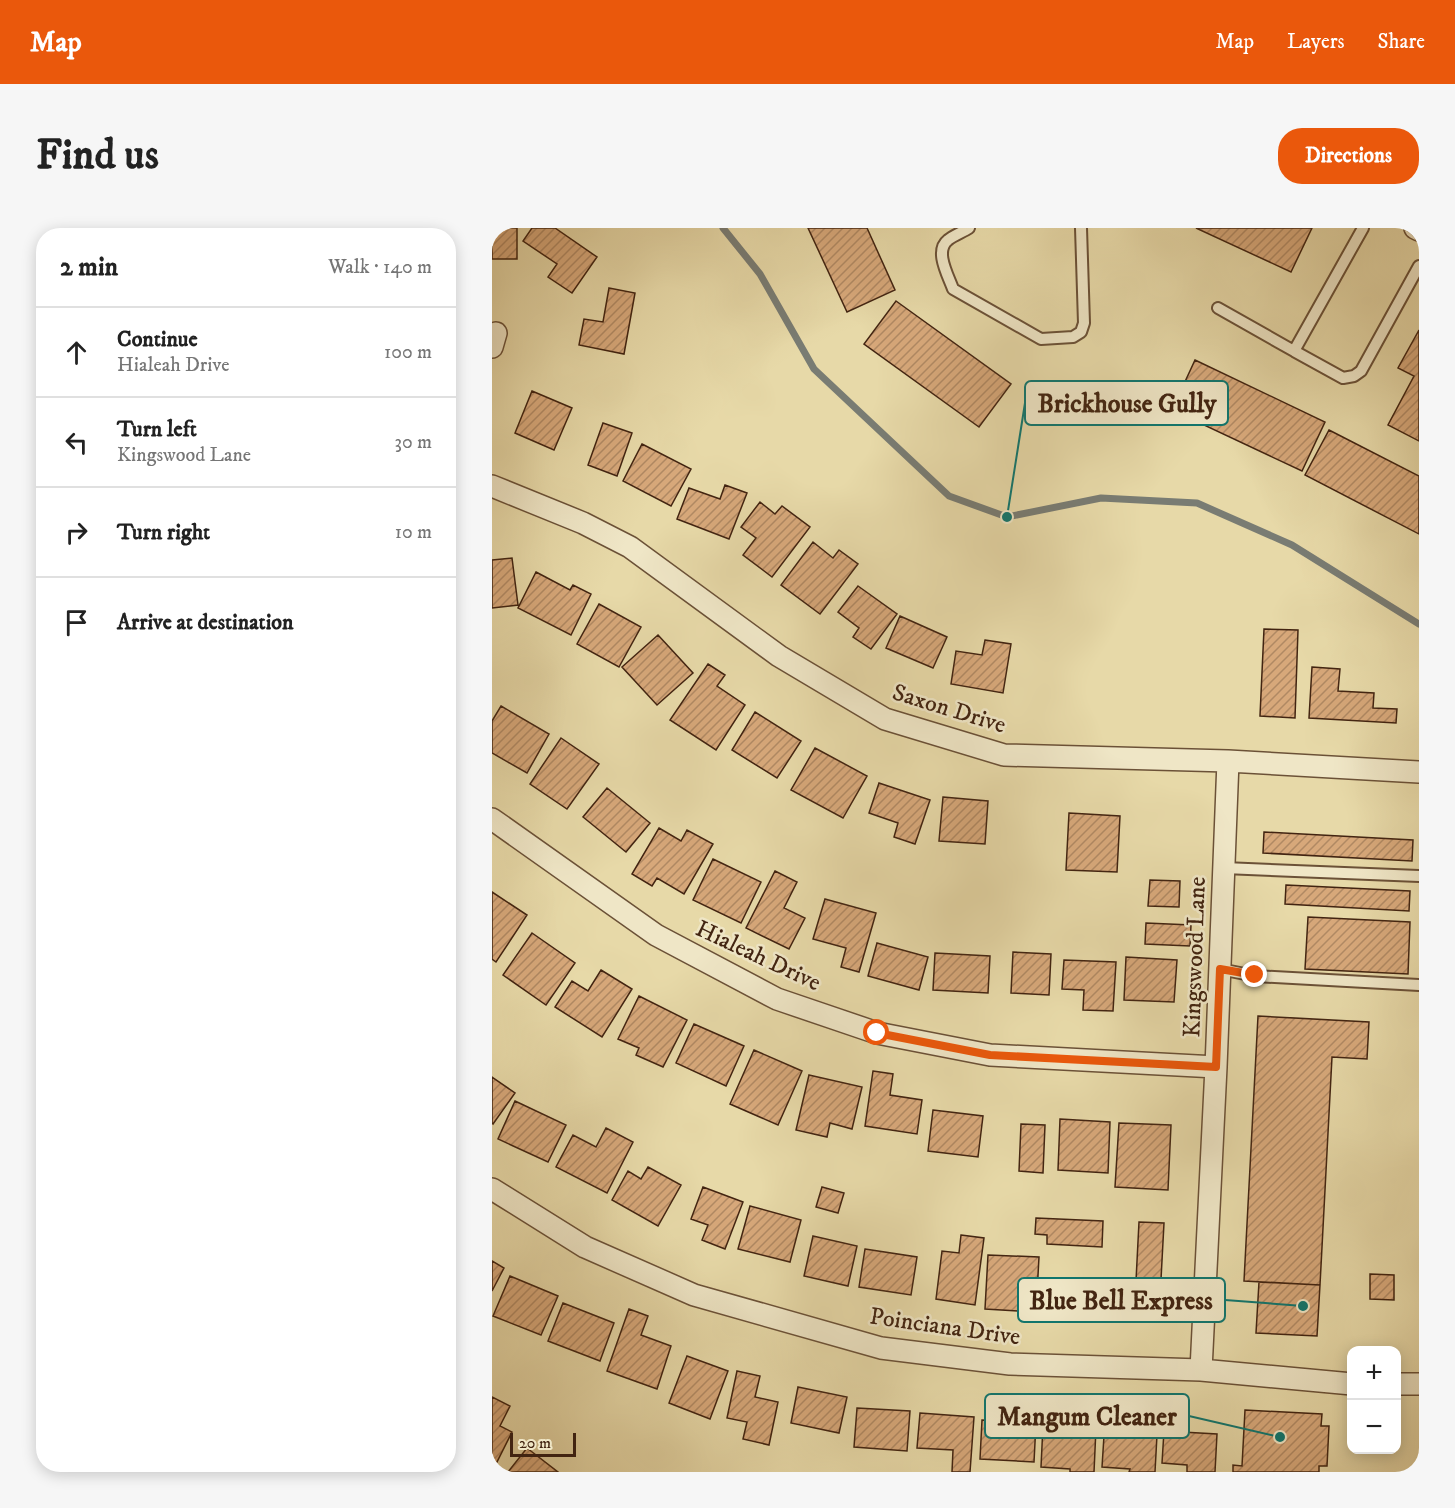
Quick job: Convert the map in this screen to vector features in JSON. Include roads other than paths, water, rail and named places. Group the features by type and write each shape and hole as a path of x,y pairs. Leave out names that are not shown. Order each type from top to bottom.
{"street":[{"path":"1415,228 1419,230"},
{"name":"Saxon Drive","path":"492,486 583,523 630,547 779,656 885,719 1004,754 1228,761 1419,772"},
{"name":"Kingswood Lane","path":"1201,1370 1228,761"},
{"name":"Hialeah Drive","path":"492,819 656,935 777,999 877,1033 990,1055 1216,1067"},
{"name":"Poinciana Drive","path":"492,1189 585,1247 694,1295 881,1348 1010,1364 1201,1370 1347,1384"},
{"path":"1401,1384 1419,1384"}],"lane":[{"path":"969,228 947,240 943,247 942,256 952,289 1041,339 1073,337 1081,332 1084,323 1081,228"},
{"path":"1294,351 1363,228"},
{"path":"1218,308 1343,378 1354,376 1361,371 1419,266"},
{"path":"1224,868 1419,876"},
{"path":"1220,969 1255,975 1419,985"}],"waterway":[{"path":"723,228 760,274 814,369 949,496 1007,517 1101,498 1197,503 1292,545 1419,624"}],"place":[{"name":"Brickhouse Gully","path":"1007,517"},
{"name":"Blue Bell Express","path":"1303,1306"},
{"name":"Mangum Cleaner","path":"1280,1437"}]}
